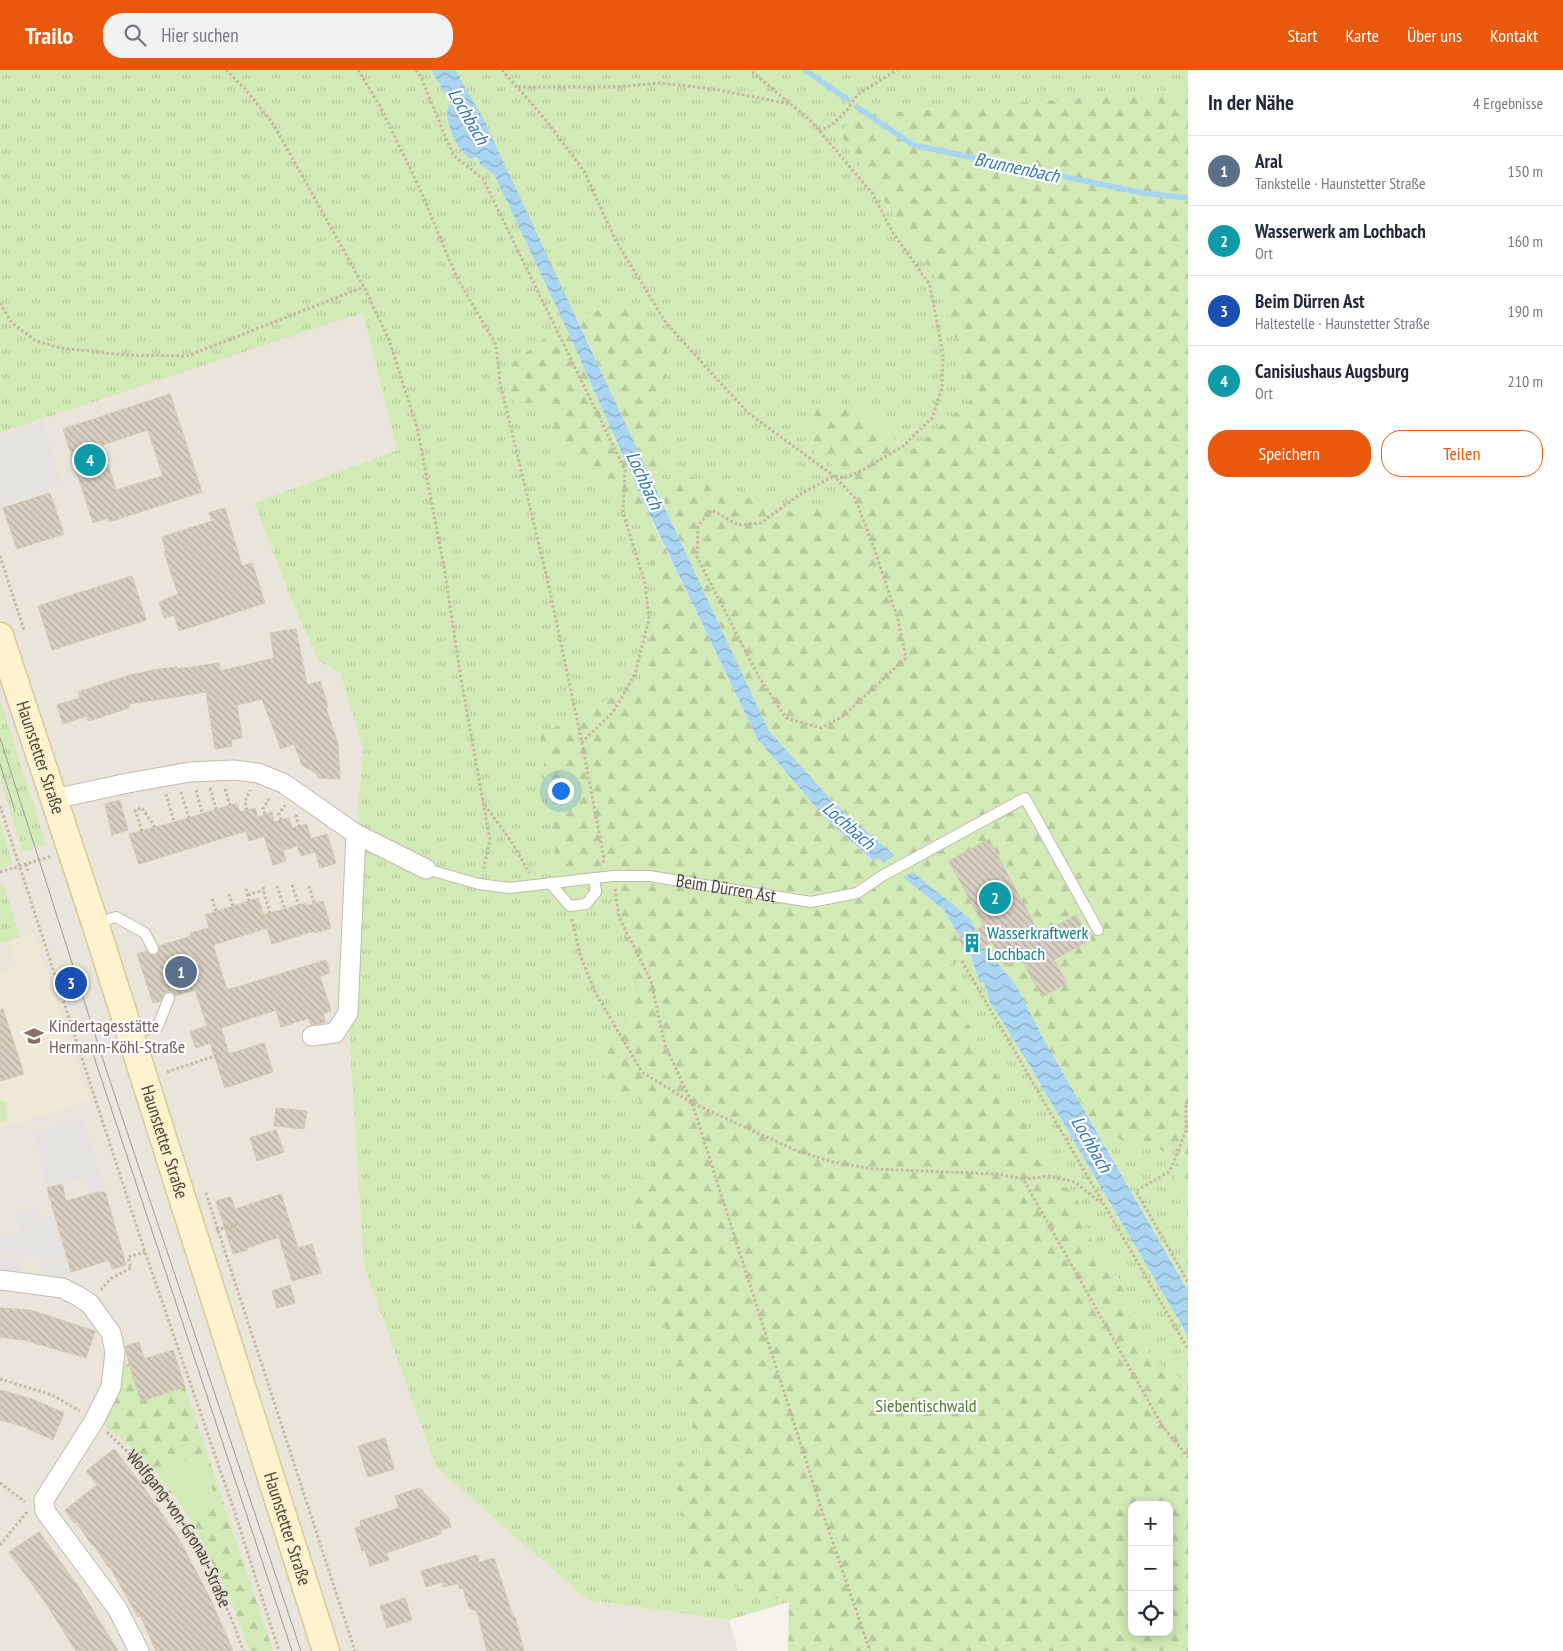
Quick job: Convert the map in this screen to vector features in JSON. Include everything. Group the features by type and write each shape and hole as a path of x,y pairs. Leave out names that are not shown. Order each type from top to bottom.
{"main road":[{"name":"Haunstetter Straße","path":"0,636 95,923 326,1651"}],"street":[{"name":"Beim Dürren Ast","path":"54,798 176,774 234,770 258,774 283,783 356,834 426,869"},
{"path":"312,1036 335,1033 348,1013 356,834"},
{"path":"0,1280 62,1288 90,1304 111,1333 115,1352 111,1387 94,1421 44,1500 45,1511 117,1608 139,1651"}],"lane":[{"name":"Beim Dürren Ast","path":"426,869 479,884 510,888 603,877 649,876 811,902 857,893 882,876 1025,798 1098,930"},
{"path":"550,883 570,906 586,904 596,892 603,877"},
{"path":"95,923 116,917 145,934 153,948"},
{"path":"130,1034 158,1026 169,998"}],"path":[{"path":"226,70 246,90 274,125 364,287 389,340 417,428 444,567 461,679 490,840 479,884"},
{"path":"358,70 380,106 420,188 456,276 496,345 500,383 547,578 582,742 604,858 603,877 619,917 651,981 665,1045 692,1103 821,1508 870,1651"},
{"path":"416,70 420,75 453,155 483,179 624,470 623,513 645,583 649,619 635,674 613,712 582,742"},
{"path":"502,70 545,119 584,171 616,241 666,323 747,412 834,476 855,498 898,620 906,658 842,716 821,728 786,718 759,677 697,557 698,526 712,510 738,525 761,523 799,495 834,476 844,478 859,472 902,447 932,418 942,388 943,354 930,286 893,233 872,193 811,121 750,70"},
{"path":"819,131 832,125 847,110 858,94 897,70"},
{"path":"517,87 616,88 660,83 714,89 791,104"},
{"path":"0,304 12,323 36,341 61,348 126,355 187,356 364,287"},
{"path":"176,774 202,813"},
{"path":"176,774 189,818"},
{"path":"174,822 176,774"},
{"path":"484,804 513,844 536,884"},
{"path":"0,806 65,1001 145,1252 232,1504 279,1651"},
{"path":"142,831 135,810 142,808 155,827"},
{"path":"46,858 48,865"},
{"path":"26,864 28,870"},
{"path":"0,872 19,867"},
{"path":"292,885 299,905"},
{"path":"277,886 285,909"},
{"path":"309,886 314,903"},
{"path":"246,889 249,901"},
{"path":"248,895 264,889 270,914"},
{"path":"229,894 233,906"},
{"path":"212,899 216,911"},
{"path":"570,906 570,915 580,954 596,994 642,1072 692,1103 797,1151 832,1162 873,1169 998,1174 1023,1179 1049,1176 1075,1182 1104,1205"},
{"path":"962,961 1188,1349"},
{"path":"167,1072 221,1054"},
{"name":"Haunstetter Straße","path":"164,1063 170,1081"},
{"path":"1188,1102 1186,1103 1186,1131 1170,1171 1136,1191 1188,1282"},
{"path":"1023,1179 1163,1427 1188,1457"},
{"name":"Haunstetter Straße","path":"204,1187 355,1651"},
{"path":"90,1304 110,1279 131,1268 128,1257 145,1252"},
{"name":"Wolfgang-von-Gronau-Straße","path":"0,1379 52,1395 78,1410 114,1438 138,1462 166,1496 203,1554 236,1630 243,1651"},
{"path":"0,1482 32,1507 0,1545"},
{"path":"166,1496 171,1491"}],"shaded area":[{"path":"363,313 397,450 254,503 298,616 319,661 340,673 363,749 356,834 588,1600 729,1620 738,1651 0,1651 0,433"},
{"path":"42,422 62,485 0,505 0,436"},
{"name":"Kindertagesstätte Hermann-Köhl-Straße","path":"34,933 90,1100 0,1129 0,972 17,967 9,941"},
{"path":"83,1119 105,1190 90,1194 85,1177 47,1188 34,1134"},
{"path":"37,1209 40,1220 53,1216 66,1259 2,1252 0,1237 20,1231 16,1215"},
{"path":"0,1257 26,1260 23,1274 0,1271"},
{"path":"43,1261 68,1264 65,1281 41,1276"}],"green space":[{"path":"0,70 1188,70 1188,90 856,115 840,134 938,281 973,398 908,453 863,409 806,446 858,482 834,506 791,512 680,473 654,484 649,475 663,466 659,441 664,408 610,306 577,318 536,402 553,413 638,508 646,507 654,525 639,534 661,569 653,578 667,623 651,633 641,682 540,735 558,875 609,869 633,977 631,1028 639,1098 653,1164 630,1191 635,1224 701,1453 751,1593 789,1602 729,1620 588,1600 436,1467 364,1265 348,1013 356,834 363,749 340,673 319,661 298,616 254,503 397,450 363,313 0,433"},
{"name":"Siebentischwald","path":"1188,90 1188,1190 1171,1173 1183,1152 1176,1146 1164,1152 1148,1141 1133,1147 1118,1138 1105,1145 1042,1036 1016,985 984,947 950,965 959,999 972,1032 1048,1165 1052,1183 1075,1191 1089,1236 1117,1276 1140,1326 1150,1359 1180,1378 1188,1393 1188,1651 788,1651 789,1602 751,1593 689,1565 675,1466 701,1453 635,1224 630,1191 653,1164 639,1098 612,1098 597,1046 631,1028 633,977 609,870 558,875 540,735 641,682 651,633 667,623 653,578 661,569 658,563 649,564 639,534 654,525 757,738 825,818 872,861 877,858 895,857 837,806 769,731 654,484 680,473 791,512 834,506 858,482 806,446 812,407 863,409 908,453 973,398 938,281 840,134 856,115","holes":["904,877 975,930 960,938 944,910"]},
{"path":"610,306 646,312 667,346 664,408 659,441 663,466 649,475 577,318"},
{"path":"564,323 646,507 638,508 551,434 553,413 536,402 515,404 510,390 510,365"},
{"path":"0,700 46,844 23,852 0,779"},
{"path":"0,822 13,864 0,868"},
{"path":"3,885 20,937 0,943 0,886"},
{"path":"970,954 980,983 984,982 990,1002 1024,1056 1188,1336 1188,1393 1180,1378 1150,1359 1140,1326 1117,1276 1089,1236 1075,1191 1052,1183 1048,1165 972,1032 959,999 950,965"},
{"path":"0,1100 5,1102 8,1119 0,1122"},
{"path":"1118,1138 1133,1147 1148,1141 1164,1152 1175,1146 1183,1151 1171,1173 1188,1190 1188,1291 1105,1145"},
{"path":"129,1364 141,1401 185,1387 273,1651 249,1651 231,1600 189,1516 215,1498 199,1455 157,1473 136,1451 104,1425 123,1365"},
{"path":"199,1454 216,1498 189,1516 157,1473"}],"water":[{"name":"Lochbach","path":"431,70 455,70 483,118 769,731 837,806 895,856 884,862 877,858 873,861 825,818 757,738 646,507 564,323 494,174 480,164 478,158 474,157 472,159 467,156 458,146 448,120 447,112 450,102"},
{"path":"913,872 970,919 976,930 960,938 944,910 903,877"},
{"name":"Lochbach","path":"984,947 1016,985 1042,1036 1188,1291 1188,1336 1024,1056 990,1002 984,982 980,983 970,954"}],"building":[{"path":"170,394 202,492 109,522 108,518 93,523 63,429","holes":["148,430 163,476 116,490 102,445"]},
{"path":"50,493 64,534 17,549 3,508"},
{"path":"225,508 242,566 252,563 265,603 179,631 174,615 164,618 159,602 178,594 164,552 166,551 162,537 212,521 209,513"},
{"path":"132,576 146,620 52,650 38,606"},
{"path":"296,629 307,685 320,681 328,707 326,708 338,744 340,779 318,778 317,774 302,765 294,744 281,749 262,699 237,705 242,738 231,740 232,746 215,749 206,692 129,704 129,708 88,721 86,716 63,724 57,705 80,698 78,692 130,675 159,669 177,667 177,669 219,663 220,671 274,658 270,633"},
{"path":"120,800 128,830 112,835 105,804"},
{"path":"237,803 240,812 255,808 258,817 272,812 274,822 289,818 292,828 307,824 311,839 327,834 336,863 320,868 315,852 301,856 297,846 283,850 280,841 286,861 273,865 264,836 249,841 246,831 139,864 129,834"},
{"path":"989,839 1040,935 1076,915 1090,940 1054,960 1067,983 1042,997 1021,958 1005,966 992,942 967,955 959,939 984,926 949,861"},
{"path":"258,898 263,915 306,903 306,906 323,901 331,928 315,933 314,931 272,944 267,928 213,945 227,990 326,960 330,973 320,976 331,1011 323,1014 325,1022 311,1025 309,1018 281,1027 276,1010 221,1028 229,1054 264,1043 273,1072 225,1088 210,1043 196,1048 190,1032 207,1026 195,990 175,996 172,992 168,991 164,993 161,1001 153,1003 137,954 146,951 150,955 156,955 159,952 159,946 191,936 190,933 209,928 205,915"},
{"path":"3,1009 24,1074 0,1081 0,1010"},
{"path":"276,1108 307,1111 304,1129 274,1126"},
{"path":"276,1130 284,1152 257,1161 250,1138"},
{"path":"62,1184 66,1201 105,1192 126,1265 112,1269 109,1260 71,1272 47,1188"},
{"path":"281,1194 298,1248 312,1244 321,1273 292,1281 279,1237 233,1254 216,1201 231,1197 235,1209"},
{"path":"290,1285 295,1303 277,1308 272,1291"},
{"path":"0,1308 30,1310 95,1331 86,1358 24,1340 0,1337"},
{"path":"139,1342 144,1359 173,1350 185,1387 141,1401 125,1346"},
{"path":"0,1390 32,1399 64,1413 53,1440 22,1426 0,1420"},
{"path":"385,1438 394,1469 368,1477 358,1446"},
{"path":"114,1449 150,1496 180,1541 210,1598 233,1651 156,1651 140,1615 138,1617 110,1567 65,1510 97,1485 86,1471"},
{"path":"420,1488 448,1518 451,1527 440,1530 441,1534 386,1553 389,1560 370,1566 365,1550 362,1551 355,1528 361,1526 360,1521 399,1508 395,1496"},
{"path":"39,1532 80,1589 118,1651 76,1651 45,1602 9,1552"},
{"path":"477,1555 479,1562 494,1558 513,1617 515,1617 524,1651 487,1651 477,1611 469,1608 463,1588 460,1589 458,1583 444,1587 442,1582 426,1587 421,1571"},
{"path":"405,1598 412,1620 387,1628 380,1606"}],"waterway":[{"name":"Brunnenbach","path":"805,70 847,99"},
{"name":"Brunnenbach","path":"857,107 913,145 1143,193 1188,198"}],"tram line":[{"path":"0,738 106,1069 301,1651"},
{"path":"0,764 15,811"},
{"path":"93,1054 292,1651"}],"place":[{"name":"Canisiushaus Augsburg","path":"90,460"},
{"name":"Wasserwerk am Lochbach","path":"995,898"},
{"name":"Wasserkraftwerk Lochbach","path":"972,943"},
{"name":"Aral","path":"181,972"},
{"name":"Beim Dürren Ast","path":"71,983"},
{"name":"Kindertagesstätte Hermann-Köhl-Straße","path":"34,1036"}]}
